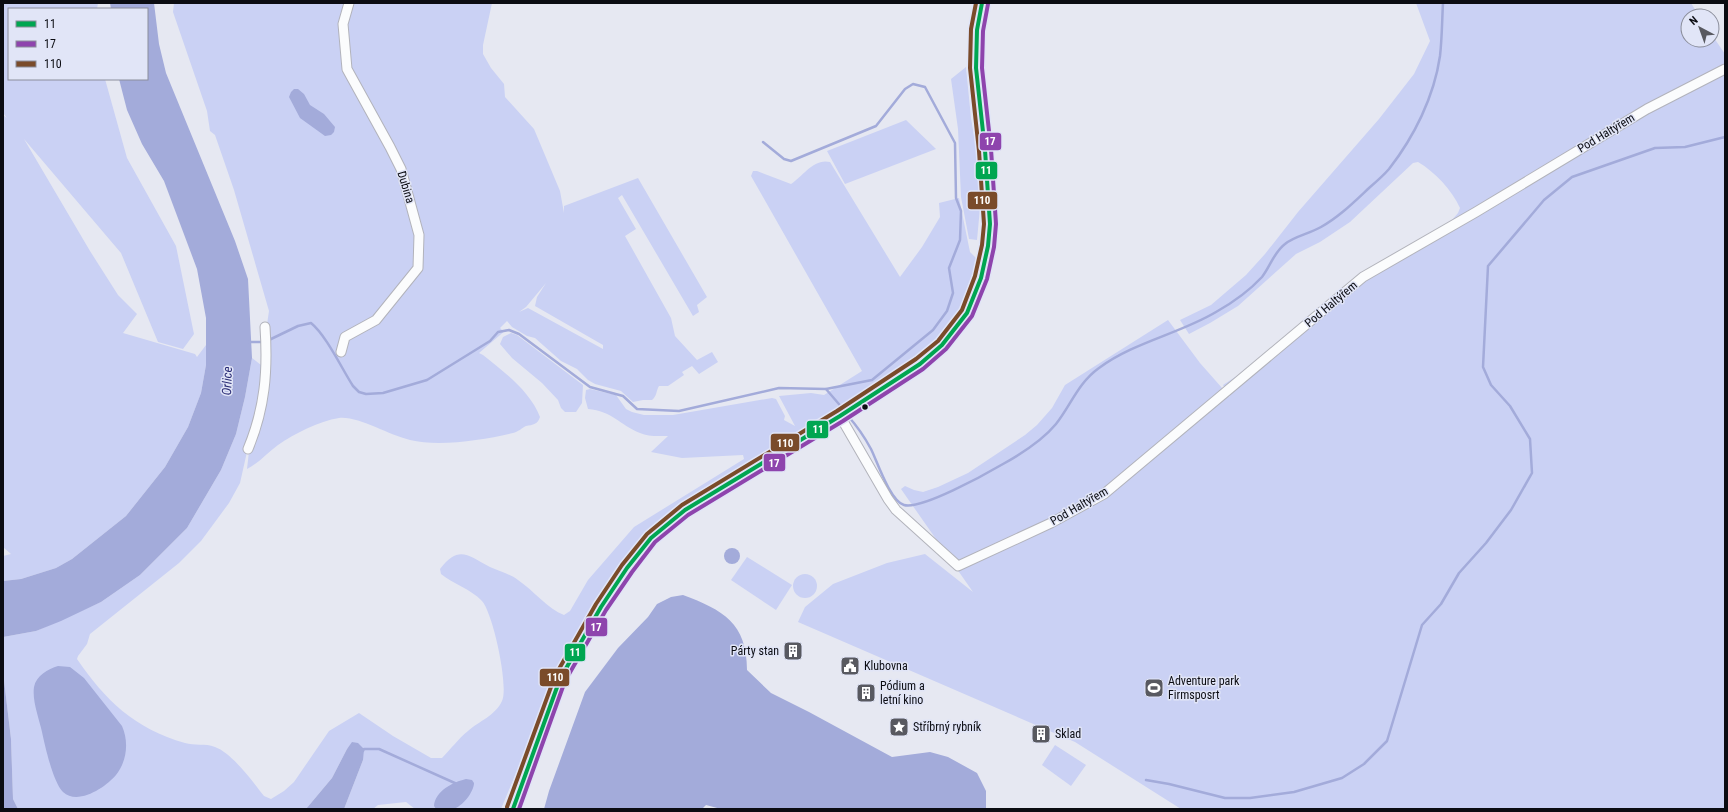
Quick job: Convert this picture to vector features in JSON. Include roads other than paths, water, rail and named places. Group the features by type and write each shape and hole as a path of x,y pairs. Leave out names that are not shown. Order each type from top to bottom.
{"street":[{"name":"Dubina","path":"341,352 345,337 376,320 418,268 419,236 400,169 390,147 347,69 343,24 349,3"},
{"path":"513,809 560,679 578,645 601,608 628,568 651,538 684,510 840,416 920,364 942,345 967,313 981,278 988,246 990,224 985,150 976,68 977,30 982,3"},
{"name":"Pod Haltýřem","path":"840,416 888,499 896,510 958,566 1051,523 1104,494 1363,277 1476,212 1646,109 1725,69"},
{"path":"248,449 257,427 262,408 266,372 265,327"}],"water":[{"name":"Orlice","path":"110,3 154,3 159,44 166,73 235,241 248,279 252,358 236,434 221,470 187,528 140,575 101,602 36,631 3,637 3,581 21,579 56,568 72,559 126,516 165,467 188,427 201,393 206,365 206,318 197,269 164,181 142,144 127,110 119,80 148,80 148,8 111,8"},
{"path":"294,89 298,89 304,94 310,105 324,114 335,127 334,132 331,135 325,136 300,118 289,97"},
{"path":"732,548 738,550 740,556 738,562 732,564 726,562 724,556 726,550"},
{"name":"Stříbrný rybník","path":"683,595 710,606 730,620 743,641 747,670 771,693 892,757 930,752 948,757 977,773 986,791 986,809 721,809 706,805 702,809 544,809 549,791 585,692 618,648 648,617 657,604 671,597"},
{"path":"58,666 70,667 84,678 122,726 126,738 125,758 120,770 106,785 84,796 69,796 59,787 50,764 35,704 35,683 40,676 50,669"},
{"path":"3,672 11,739 13,799 18,809 3,809"},
{"path":"352,742 358,743 364,749 363,760 344,809 306,809 332,778"},
{"path":"466,779 472,780 474,783 470,795 464,802 453,809 436,809 434,806 435,801 441,792 450,785"}],"waterway":[{"path":"848,416 860,431 871,449 889,489 899,502 904,505 924,502 954,490 995,469 1031,447 1056,424 1080,387 1099,368 1127,351 1202,320 1234,301 1262,277 1281,247 1293,239 1334,219 1387,172 1415,130 1433,86 1440,56 1443,3"},
{"path":"269,340 298,326 311,323 317,328 328,344 353,386 359,392 366,394 383,393 427,380 490,341 498,332 509,330 519,334 590,387 623,396 637,409 679,411 779,388 826,389 872,380 933,330 947,311 953,293 949,268 960,240 961,211 956,198 955,143 925,87 913,84 905,89 876,126 791,161 784,159 763,142"},
{"path":"1146,780 1169,784 1225,798 1250,798 1294,792 1342,778 1364,764 1387,741 1422,625 1441,604 1459,573 1486,543 1511,510 1532,473 1530,439 1510,406 1491,385 1483,367 1488,266 1544,200 1572,177 1655,148 1685,147 1725,137"},
{"path":"249,342 264,342"},
{"path":"826,389 844,410"},
{"path":"363,751 364,749 379,749 457,784"}],"place":[{"name":"Párty stan","path":"793,651"},
{"name":"Klubovna","path":"850,666"},
{"name":"Adventure park Firmsposrt","path":"1154,688"},
{"name":"Pódium a letní kino","path":"866,693"},
{"name":"Stříbrný rybník","path":"899,727"},
{"name":"Sklad","path":"1041,734"}]}
